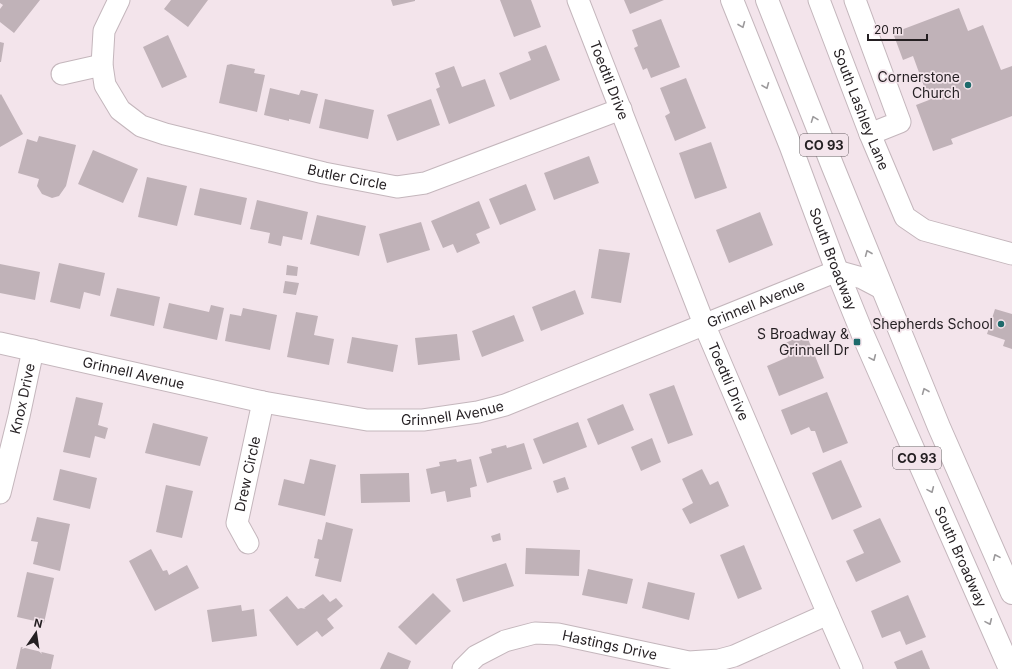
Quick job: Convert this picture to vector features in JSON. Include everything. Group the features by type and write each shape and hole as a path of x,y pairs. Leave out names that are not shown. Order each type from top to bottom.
{"highway":[{"name":"South Broadway","path":"732,0 791,147 837,271 866,342 1010,669"},
{"name":"CO 93","path":"767,0 939,427 1012,592"}],"street":[{"name":"Butler Circle","path":"119,0 104,31 102,64 105,85 120,110 141,126 165,134 324,173 398,187 425,183 621,109"},
{"name":"Toedtli Drive","path":"578,0 704,324 852,669"},
{"name":"South Lashley Lane","path":"819,0 870,134 905,217 924,230 1012,254"},
{"path":"855,0 900,122 870,134"},
{"path":"62,74 102,64"},
{"path":"837,271 862,278 883,289"},
{"name":"Grinnell Avenue","path":"0,343 262,402 367,420 423,420 478,412 508,404 837,271"},
{"name":"Knox Drive","path":"0,493 33,350"},
{"name":"Drew Circle","path":"248,543 237,523 262,402"},
{"name":"Hastings Drive","path":"463,669 476,656 505,641 535,633 558,634 689,662 720,660 734,656 828,614"}],"building":[{"path":"0,0 40,0 14,33 0,22 0,9 3,5 0,3"},
{"path":"171,0 208,0 188,27 164,9"},
{"path":"391,0 415,0 415,1 393,6"},
{"path":"500,0 531,0 541,27 514,37"},
{"path":"624,0 664,0 630,14"},
{"name":"Cornerstone Church","path":"959,8 968,31 983,25 1001,70 1012,66 1012,116 951,139 953,144 933,151 916,105 929,100 913,56 903,60 893,33"},
{"path":"661,19 680,67 651,78 647,68 643,70 634,48 638,46 632,30"},
{"path":"168,35 187,77 162,88 143,47"},
{"path":"0,42 4,43 1,62 0,62"},
{"path":"546,45 560,80 510,100 499,73 531,60 528,52"},
{"path":"231,64 255,69 254,73 265,75 257,112 219,103 227,65"},
{"path":"454,66 462,87 485,79 495,106 449,124 436,89 440,87 435,73"},
{"path":"686,78 706,128 675,141 665,116 670,113 660,88"},
{"path":"270,88 299,95 301,90 318,94 310,124 264,115"},
{"path":"1,94 23,134 0,147 0,95"},
{"path":"325,99 374,110 368,139 319,128"},
{"path":"431,99 440,125 397,141 387,115"},
{"path":"39,136 76,145 66,186 59,196 52,198 42,194 37,186 39,179 18,173 27,139 37,142"},
{"path":"711,142 727,188 695,199 679,153"},
{"path":"93,150 138,169 123,203 78,184"},
{"path":"589,156 599,183 554,200 544,173"},
{"path":"147,177 187,186 177,226 138,217"},
{"path":"526,184 536,210 500,225 489,199"},
{"path":"200,188 247,198 241,225 194,215"},
{"path":"257,200 308,212 302,240 283,236 281,246 268,243 270,233 250,229"},
{"path":"479,201 490,228 476,234 480,243 457,253 453,244 443,248 431,221"},
{"path":"760,212 773,245 729,263 716,230"},
{"path":"317,215 366,226 359,256 310,244"},
{"path":"421,222 430,250 387,263 379,234"},
{"path":"599,249 630,253 621,303 591,298"},
{"path":"59,263 105,273 100,296 84,292 80,309 50,302"},
{"path":"0,264 40,272 35,300 0,293"},
{"path":"287,265 298,267 297,276 286,275"},
{"path":"285,281 299,283 296,295 283,293"},
{"path":"117,288 160,297 154,326 110,316"},
{"path":"575,290 584,314 541,331 532,307"},
{"path":"169,303 209,312 211,305 224,308 217,340 163,328"},
{"path":"243,308 277,315 270,350 225,341 230,314 241,316"},
{"name":"Shepherds School","path":"995,309 1012,314 1012,349 1003,346 1005,340 987,334"},
{"path":"296,312 318,316 314,335 334,339 329,365 287,357"},
{"path":"514,315 524,341 482,357 472,331"},
{"path":"457,334 460,360 418,365 415,338"},
{"path":"806,334 824,378 779,396 767,366 788,357 783,344"},
{"path":"352,337 398,345 393,372 347,363"},
{"path":"674,385 693,435 668,444 649,394"},
{"path":"827,392 848,443 823,453 815,431 811,431 809,427 791,435 781,410"},
{"path":"76,397 103,403 98,425 108,428 105,439 95,436 90,458 63,452"},
{"path":"623,404 634,430 598,445 587,419"},
{"path":"578,422 587,447 543,464 533,439"},
{"path":"153,423 208,437 200,466 145,453"},
{"path":"652,438 661,462 641,471 631,447"},
{"path":"524,443 532,469 487,483 479,457 492,453 491,449 506,445 507,448"},
{"path":"310,459 336,465 325,516 278,505 284,479 304,484"},
{"path":"456,459 457,462 471,459 477,486 470,488 471,497 447,502 445,491 431,494 426,469 440,466 439,462"},
{"path":"841,460 862,507 832,520 812,473"},
{"path":"60,469 97,478 90,509 53,500"},
{"path":"702,469 710,485 718,481 729,506 690,524 682,509 693,503 682,479"},
{"path":"409,473 410,502 361,503 360,474"},
{"path":"565,477 569,489 557,493 553,481"},
{"path":"166,485 193,491 182,538 156,532"},
{"path":"37,517 70,524 60,571 33,564 38,542 31,541"},
{"path":"880,518 901,562 856,582 846,561 864,553 853,530"},
{"path":"326,522 353,529 341,582 315,576 319,559 314,558 318,539 322,540"},
{"path":"500,533 501,540 493,542 491,536"},
{"path":"744,545 762,589 738,599 720,555"},
{"path":"526,548 580,550 579,576 525,574"},
{"path":"151,549 163,571 167,570 169,575 187,565 199,588 155,611 129,561"},
{"path":"506,563 514,586 463,602 456,579"},
{"path":"588,569 633,579 627,604 582,595"},
{"path":"27,572 54,578 44,623 17,617"},
{"path":"648,582 695,593 689,620 642,608"},
{"path":"433,593 451,611 416,645 398,627"},
{"path":"323,594 330,602 336,598 343,606 327,619 334,628 322,637 317,631 297,646 269,610 287,596 298,609 306,609 304,608"},
{"path":"908,595 926,637 906,645 900,631 882,638 871,611"},
{"path":"241,605 242,611 254,609 257,636 212,642 207,610"},
{"path":"21,647 54,655 51,669 16,669"},
{"path":"922,650 930,669 897,669 894,662"},
{"path":"388,652 411,661 408,669 380,669"}],"place":[{"name":"Cornerstone Church","path":"968,85"},
{"name":"Shepherds School","path":"1001,324"},
{"name":"S Broadway & Grinnell Dr","path":"857,342"}]}
